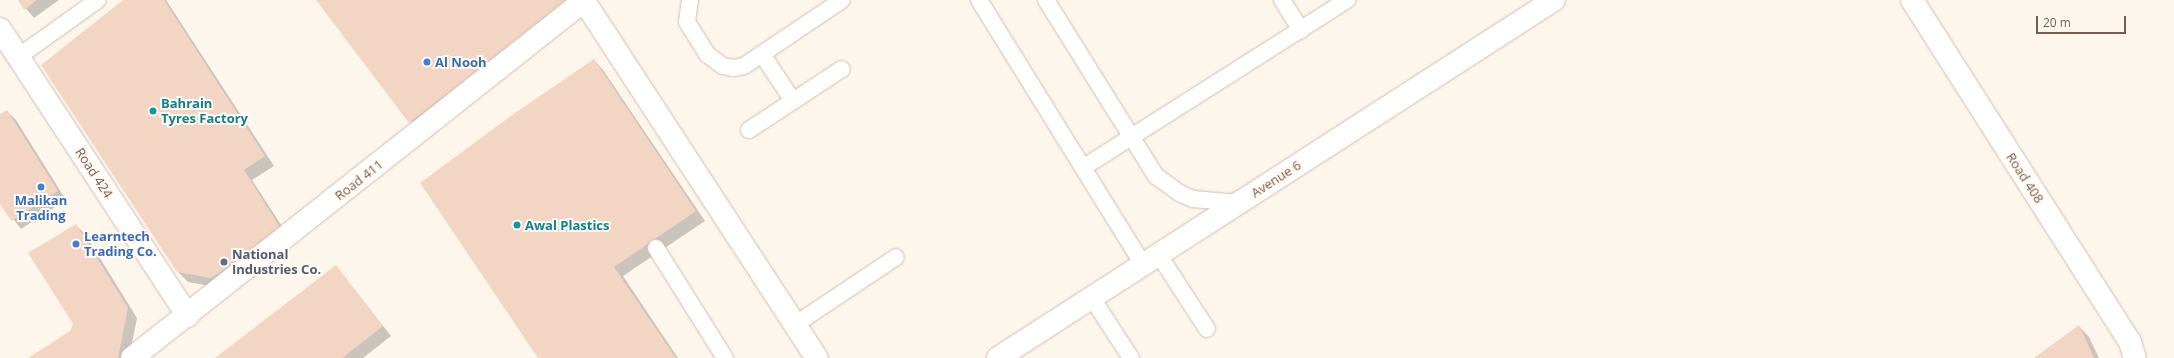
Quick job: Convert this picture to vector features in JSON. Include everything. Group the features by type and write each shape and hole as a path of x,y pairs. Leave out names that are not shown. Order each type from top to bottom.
{"street":[{"name":"Road 408","path":"1912,0 2130,342 2134,358"},
{"name":"Road 411","path":"132,358 188,316 585,1"},
{"path":"585,1 817,358"},
{"name":"Avenue 6","path":"998,358 1545,3"},
{"name":"Road 424","path":"0,29 188,316"}],"lane":[{"path":"18,57 98,0"},
{"path":"690,0 688,22 714,61 723,66 733,68 744,66 842,0"},
{"path":"979,0 1084,168 1151,260 1207,329"},
{"path":"1046,0 1156,176 1179,193 1193,199 1239,203"},
{"path":"1282,0 1301,30"},
{"path":"1084,168 1347,0"},
{"path":"762,54 793,101"},
{"path":"749,130 842,69"},
{"path":"656,248 726,358"},
{"path":"796,324 896,257"},
{"path":"1092,298 1131,358"}],"building":[{"path":"18,0 37,0 24,10"},
{"name":"Bahrain Tyres Factory","path":"123,0 164,0 265,156 244,170 283,232 211,278 177,272 41,65"},
{"name":"Al Nooh","path":"316,0 573,0 409,123"},
{"name":"Awal Plastics","path":"594,59 696,211 614,267 676,358 538,358 420,183 512,115"},
{"path":"7,110 58,191 11,221 0,204 0,114"},
{"path":"76,224 128,308 118,358 28,358 70,331 73,324 28,253"},
{"path":"336,265 383,326 342,358 215,358"},
{"path":"2079,325 2094,358 2034,358"}],"place":[{"name":"Al Nooh","path":"427,62"},
{"name":"Bahrain Tyres Factory","path":"153,111"},
{"name":"Malikan Trading","path":"41,187"},
{"name":"Awal Plastics","path":"517,225"},
{"name":"Learntech Trading Co.","path":"76,244"},
{"name":"National Industries Co.","path":"224,262"}]}
